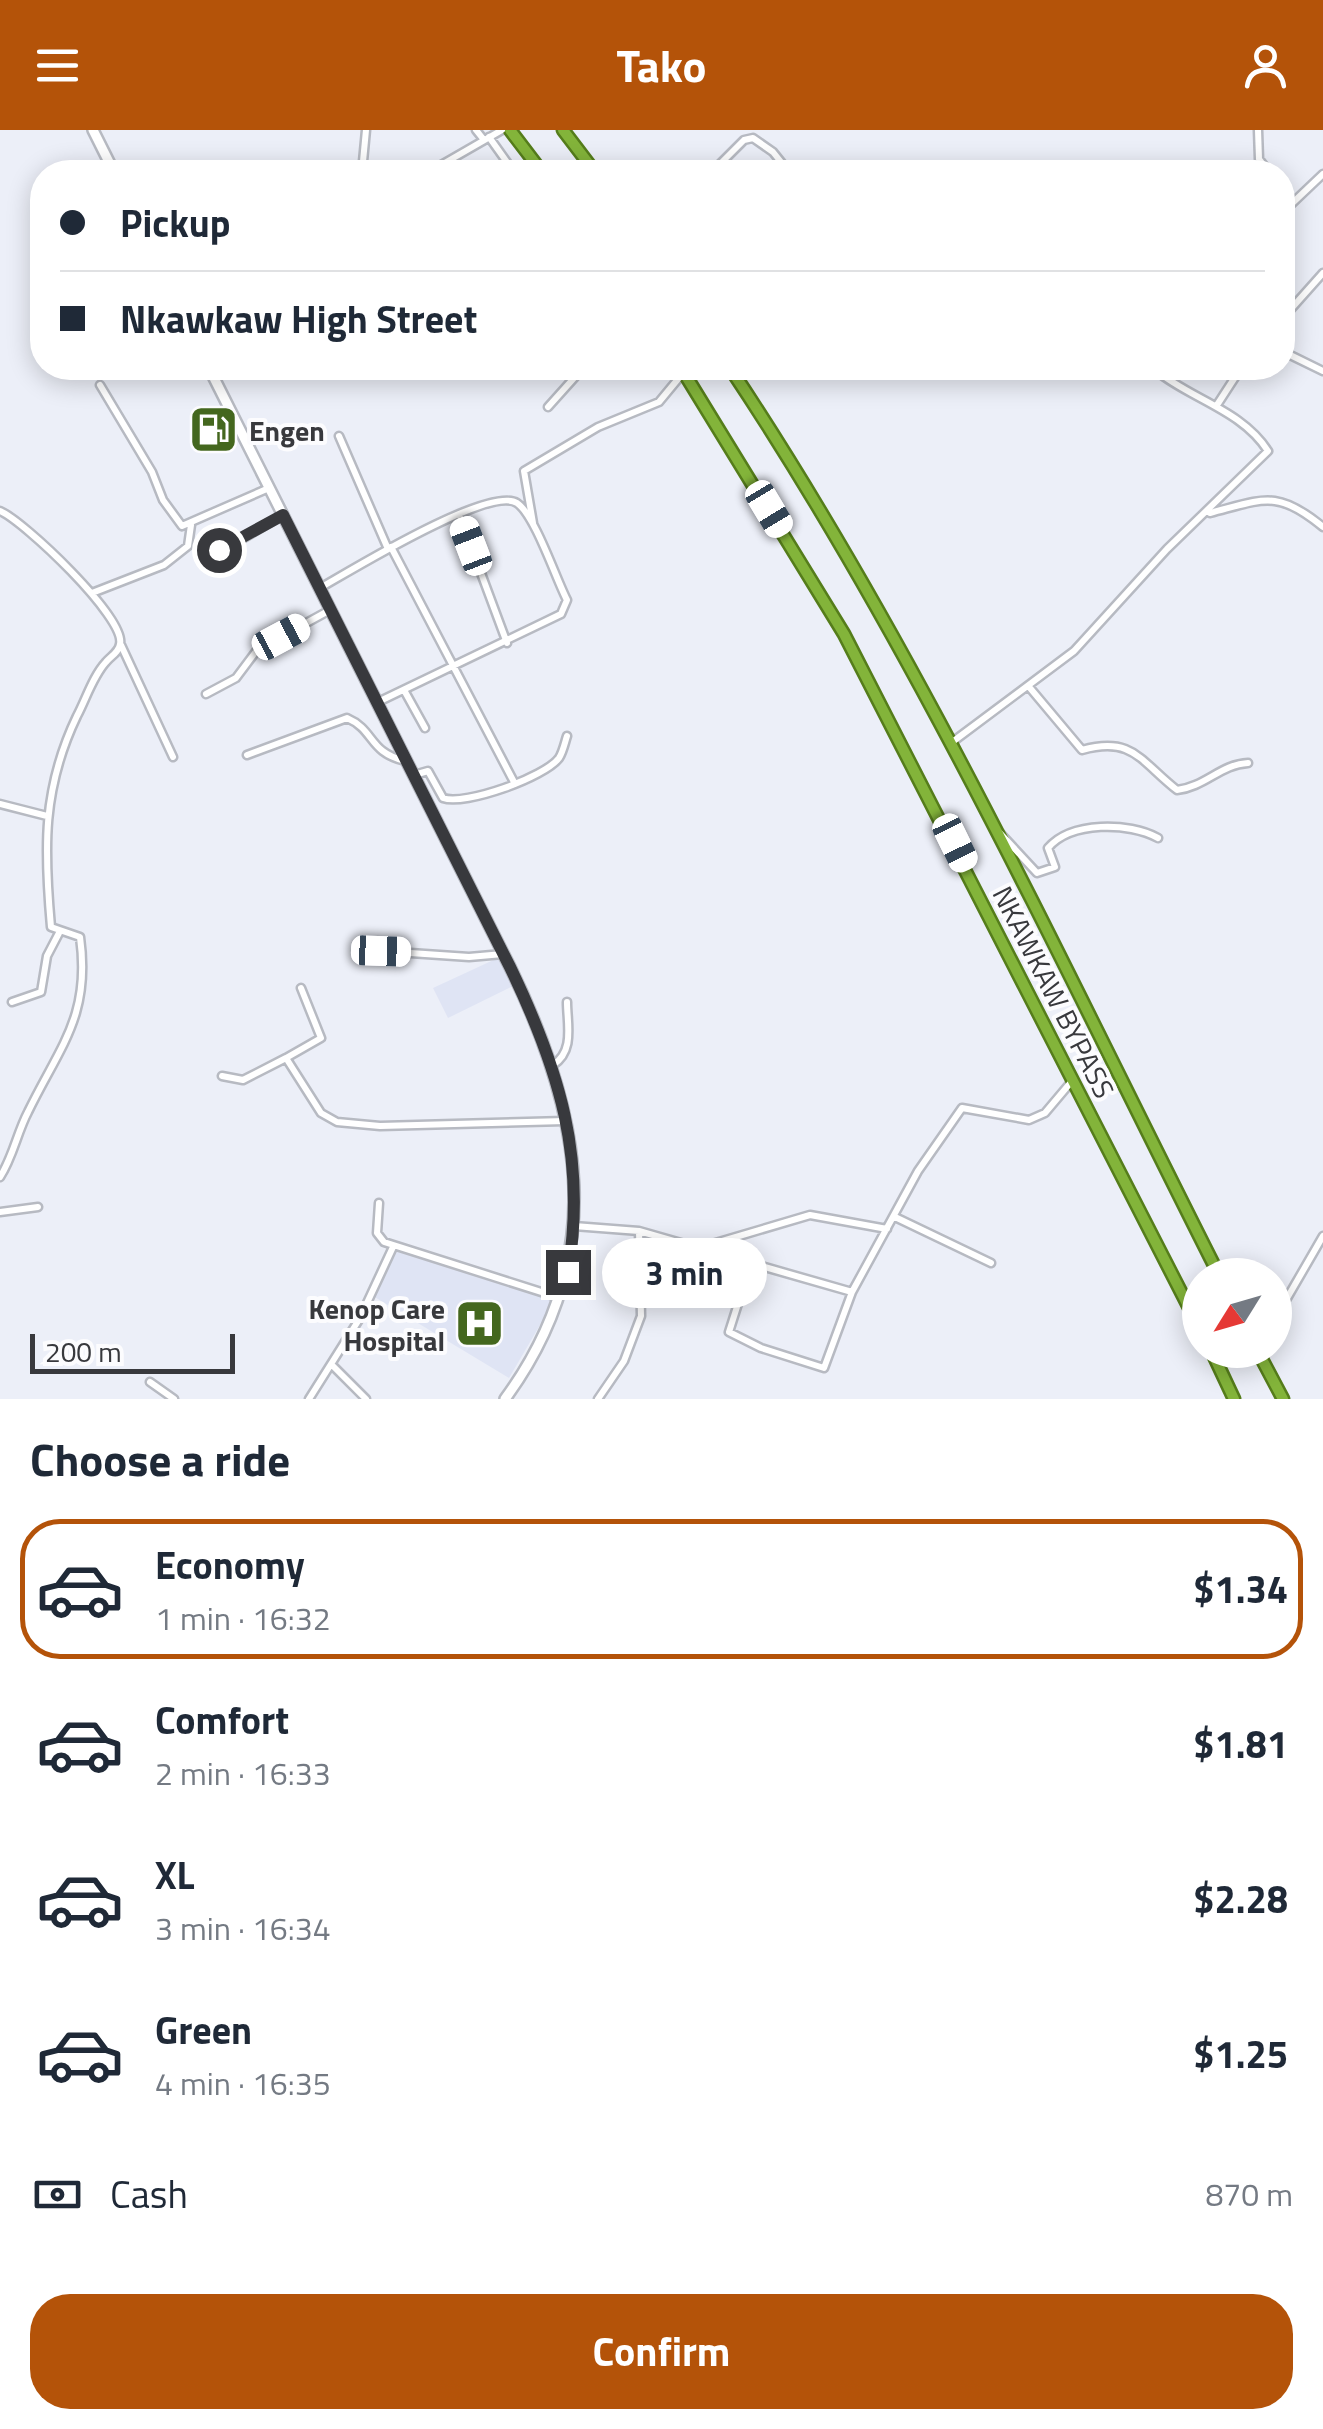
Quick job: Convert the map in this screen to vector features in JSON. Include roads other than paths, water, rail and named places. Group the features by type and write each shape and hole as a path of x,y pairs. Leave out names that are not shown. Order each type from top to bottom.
{"highway":[{"path":"510,130 533,160"},
{"path":"563,130 585,160"},
{"name":"NKAWKAW BYPASS","path":"688,380 844,634 1182,1294"},
{"name":"NKAWKAW BYPASS","path":"737,380 854,568 950,743 1210,1258"},
{"path":"1219,1368 1234,1399"},
{"path":"1267,1368 1283,1399"}],"main road":[{"path":"93,130 108,160"},
{"path":"215,380 503,954 553,1065 576,1175 574,1226 561,1298 540,1344 505,1399"}],"street":[{"path":"363,160 366,130"},
{"path":"476,130 504,160"},
{"path":"456,160 502,130"},
{"path":"1258,130 1260,160"},
{"path":"724,160 744,140 753,138 779,160"},
{"path":"1295,201 1323,174"},
{"path":"1295,304 1323,273"},
{"path":"1295,358 1323,371"},
{"path":"548,407 573,380"},
{"path":"537,536 524,471 598,427 658,402 674,380"},
{"path":"950,743 1030,688 1092,634 1167,549 1208,514 1268,451 1251,428 1168,380"},
{"path":"1216,406 1233,380"},
{"path":"100,385 169,510 182,526 268,488"},
{"path":"339,436 390,548 452,668 500,749 515,784"},
{"path":"1208,514 1270,497 1285,500 1323,527"},
{"path":"320,588 458,514 514,500 537,536 568,607 507,642 378,702"},
{"path":"0,511 17,519 92,594 119,627 120,644 173,756"},
{"path":"458,514 507,642"},
{"path":"206,560 283,515"},
{"path":"92,594 164,565 188,546 191,525"},
{"path":"206,694 236,678 257,650 330,610"},
{"path":"0,1176 30,1107 74,1027 82,988 81,942 78,935 59,933 51,922 48,793 71,728 98,674 120,644"},
{"path":"1030,688 1082,750 1110,743 1124,746 1176,790 1194,788 1232,764 1248,763"},
{"path":"404,690 425,728"},
{"path":"247,756 347,718 361,726 382,754 406,761"},
{"path":"412,776 432,774 447,801 515,784 558,760 567,736"},
{"path":"0,804 47,816"},
{"path":"994,831 1006,836 1026,866 1037,874 1055,867 1048,848 1052,842 1084,831 1116,827 1158,838"},
{"path":"12,1002 41,992 47,956 59,933"},
{"path":"381,951 470,957 503,954"},
{"path":"222,1076 244,1080 321,1038 301,988"},
{"path":"553,1065 562,1060 568,1046 567,1002"},
{"path":"286,1058 321,1113 337,1122 380,1126 566,1120"},
{"path":"750,1266 730,1332 761,1348 824,1368 852,1292 918,1171 962,1108 970,1106 1011,1120 1029,1120 1045,1113 1072,1080"},
{"path":"379,1203 377,1233 393,1247 561,1298"},
{"path":"0,1212 38,1207"},
{"path":"701,1248 810,1215 887,1228"},
{"path":"895,1217 991,1263"},
{"path":"574,1226 640,1231 750,1266 852,1292"},
{"path":"598,1399 624,1361 640,1316 640,1231"},
{"path":"1292,1290 1323,1236"},
{"path":"310,1399 333,1366 393,1247"},
{"path":"333,1366 366,1399"},
{"path":"150,1382 174,1399"}],"place":[{"name":"Engen","path":"214,430"},
{"name":"Kenop Care Hospital","path":"480,1324"}]}
